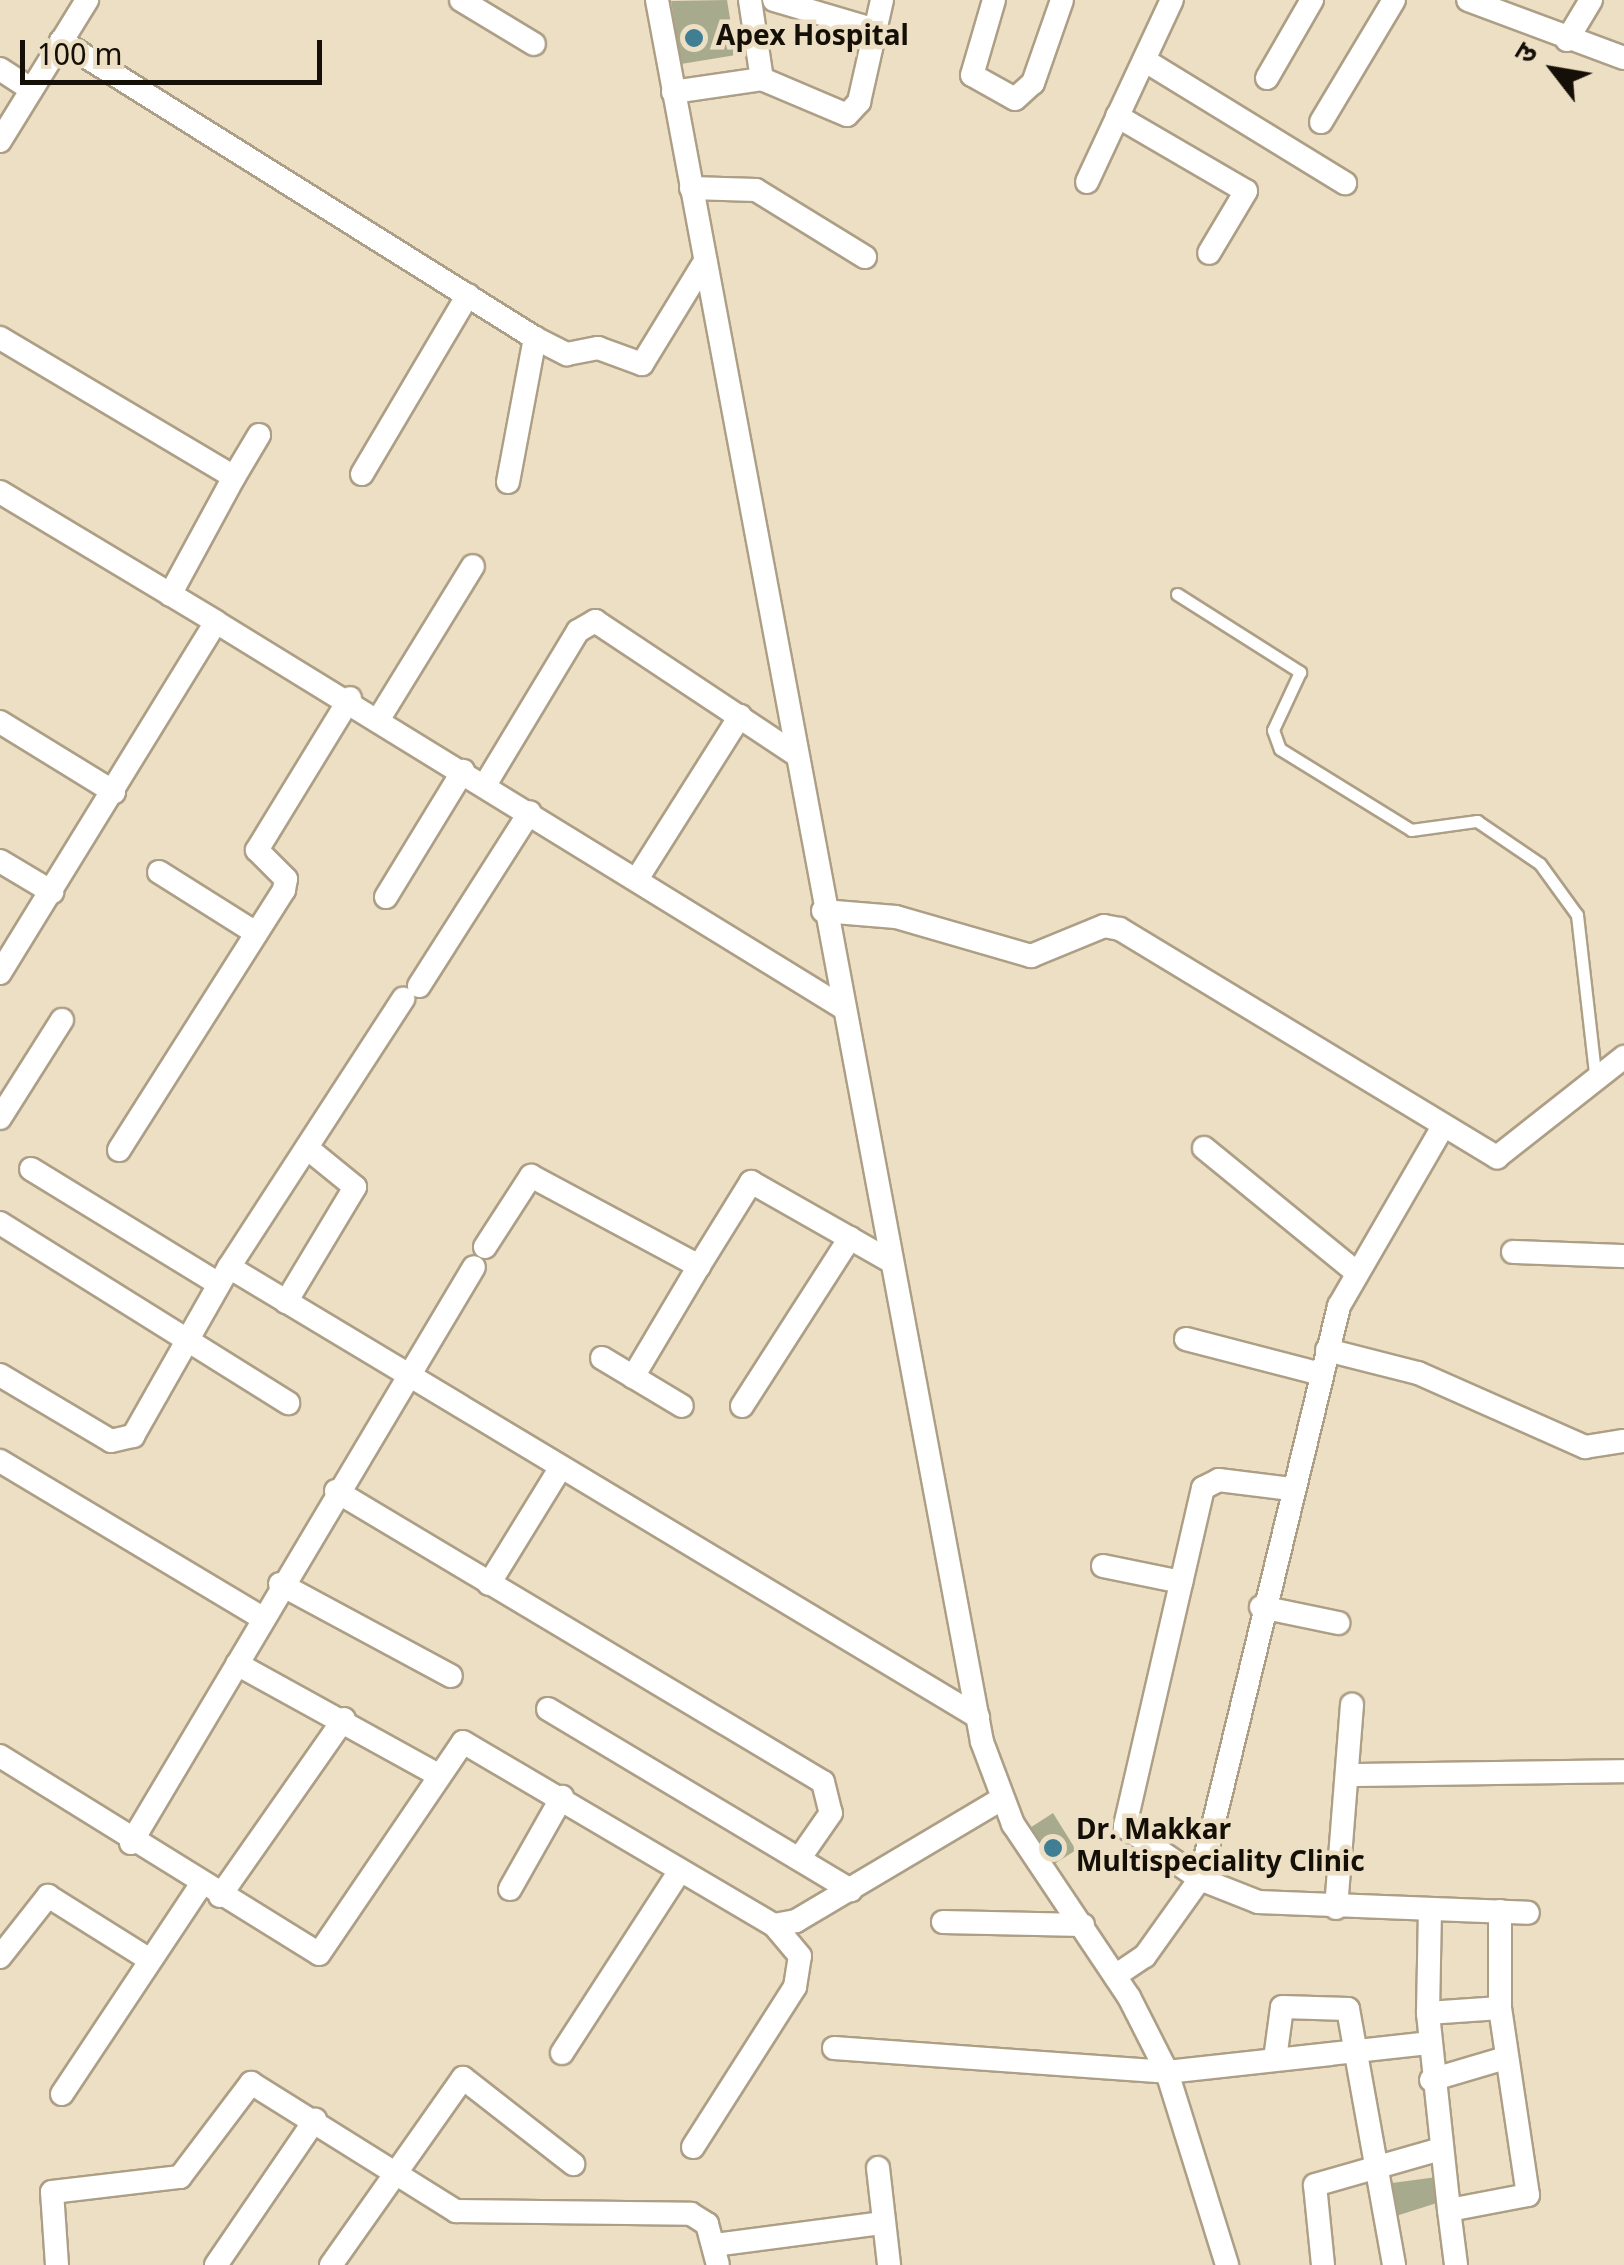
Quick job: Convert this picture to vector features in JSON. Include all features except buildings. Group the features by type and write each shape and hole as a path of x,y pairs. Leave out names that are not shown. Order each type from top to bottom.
{"street":[{"path":"0,141 87,0"},
{"path":"461,0 534,44"},
{"path":"657,0 823,911 978,1717 1000,1800 1115,1976 1167,2072 1227,2265"},
{"path":"750,0 762,79"},
{"path":"774,0 876,30"},
{"path":"674,92 762,79 847,115 859,102 882,0"},
{"path":"994,0 972,75 1015,99 1033,83 1062,0"},
{"path":"1087,182 1172,0"},
{"path":"1268,78 1312,0"},
{"path":"1322,122 1394,0"},
{"path":"1468,0 1624,58"},
{"path":"1567,40 1591,0"},
{"path":"62,41 535,338 567,354 598,348 642,364 705,261"},
{"path":"1144,60 1344,183"},
{"path":"0,68 31,89"},
{"path":"1118,116 1246,191 1209,253"},
{"path":"692,188 756,190 865,257"},
{"path":"362,474 468,296"},
{"path":"0,338 234,477"},
{"path":"508,482 535,338"},
{"path":"170,595 260,435"},
{"path":"0,492 350,698 842,1007"},
{"path":"380,717 473,566"},
{"path":"0,973 216,622"},
{"path":"485,784 586,623 607,624 795,754"},
{"path":"119,1150 286,879 257,850 350,698"},
{"path":"637,879 740,716"},
{"path":"0,722 114,792"},
{"path":"386,897 462,771"},
{"path":"0,1375 123,1446 224,1276 530,812"},
{"path":"0,861 52,892"},
{"path":"159,872 256,933"},
{"path":"823,911 896,916 1031,956 1104,926 1120,929 1441,1130 1496,1157 1624,1057"},
{"path":"0,1118 62,1020"},
{"path":"1115,1976 1145,1956 1200,1879 1261,1607 1327,1350 1355,1270 1441,1130"},
{"path":"286,1302 356,1187 307,1148"},
{"path":"1204,1148 1355,1270"},
{"path":"31,1169 224,1276 286,1302 559,1470 978,1717"},
{"path":"132,1842 280,1584 531,1176 699,1266"},
{"path":"633,1377 751,1182 892,1262"},
{"path":"0,1222 288,1404"},
{"path":"742,1406 850,1238"},
{"path":"1513,1252 1624,1256"},
{"path":"1186,1339 1321,1374"},
{"path":"1327,1350 1418,1373 1585,1447 1624,1442"},
{"path":"602,1358 682,1406"},
{"path":"0,1461 262,1618"},
{"path":"489,1584 559,1470"},
{"path":"1290,1489 1210,1480 1122,1815 1133,1836 1200,1879 1258,1902 1528,1913"},
{"path":"336,1492 823,1782 835,1800 831,1814 798,1859"},
{"path":"1104,1566 1181,1582"},
{"path":"280,1584 450,1676"},
{"path":"1261,1607 1338,1623"},
{"path":"237,1664 344,1719 436,1774"},
{"path":"1336,1908 1350,1774 1352,1704"},
{"path":"548,1709 851,1890"},
{"path":"62,2094 150,1960 344,1719"},
{"path":"0,1756 132,1842 319,1954 449,1753 473,1741 678,1872 774,1925 800,1956 794,1987 693,2147"},
{"path":"1350,1774 1624,1771"},
{"path":"510,1889 562,1797"},
{"path":"774,1925 851,1890 1000,1800"},
{"path":"562,2053 678,1872"},
{"path":"0,1956 48,1896 150,1960"},
{"path":"1430,1910 1431,2080 1437,2150 1456,2265"},
{"path":"1449,2210 1528,2195 1502,2059 1500,1912"},
{"path":"943,1922 1082,1925"},
{"path":"1275,2059 1274,2020 1290,2005 1343,2005 1359,2050 1394,2265"},
{"path":"1428,2012 1500,2008"},
{"path":"834,2048 1167,2072 1430,2043"},
{"path":"1431,2080 1502,2059"},
{"path":"331,2265 392,2172 464,2078 573,2164"},
{"path":"57,2265 52,2192 180,2176 251,2083 468,2215 675,2212 707,2224 716,2255 882,2223"},
{"path":"216,2265 315,2120"},
{"path":"1324,2265 1314,2184 1437,2150"},
{"path":"878,2168 889,2265"}],"lane":[{"path":"1177,594 1300,672 1273,730 1280,749 1411,830 1476,820 1540,864 1577,915 1596,1081"}],"place":[{"name":"Apex Hospital","path":"694,38"},
{"name":"Dr. Makkar Multispeciality Clinic","path":"1053,1848"}]}
